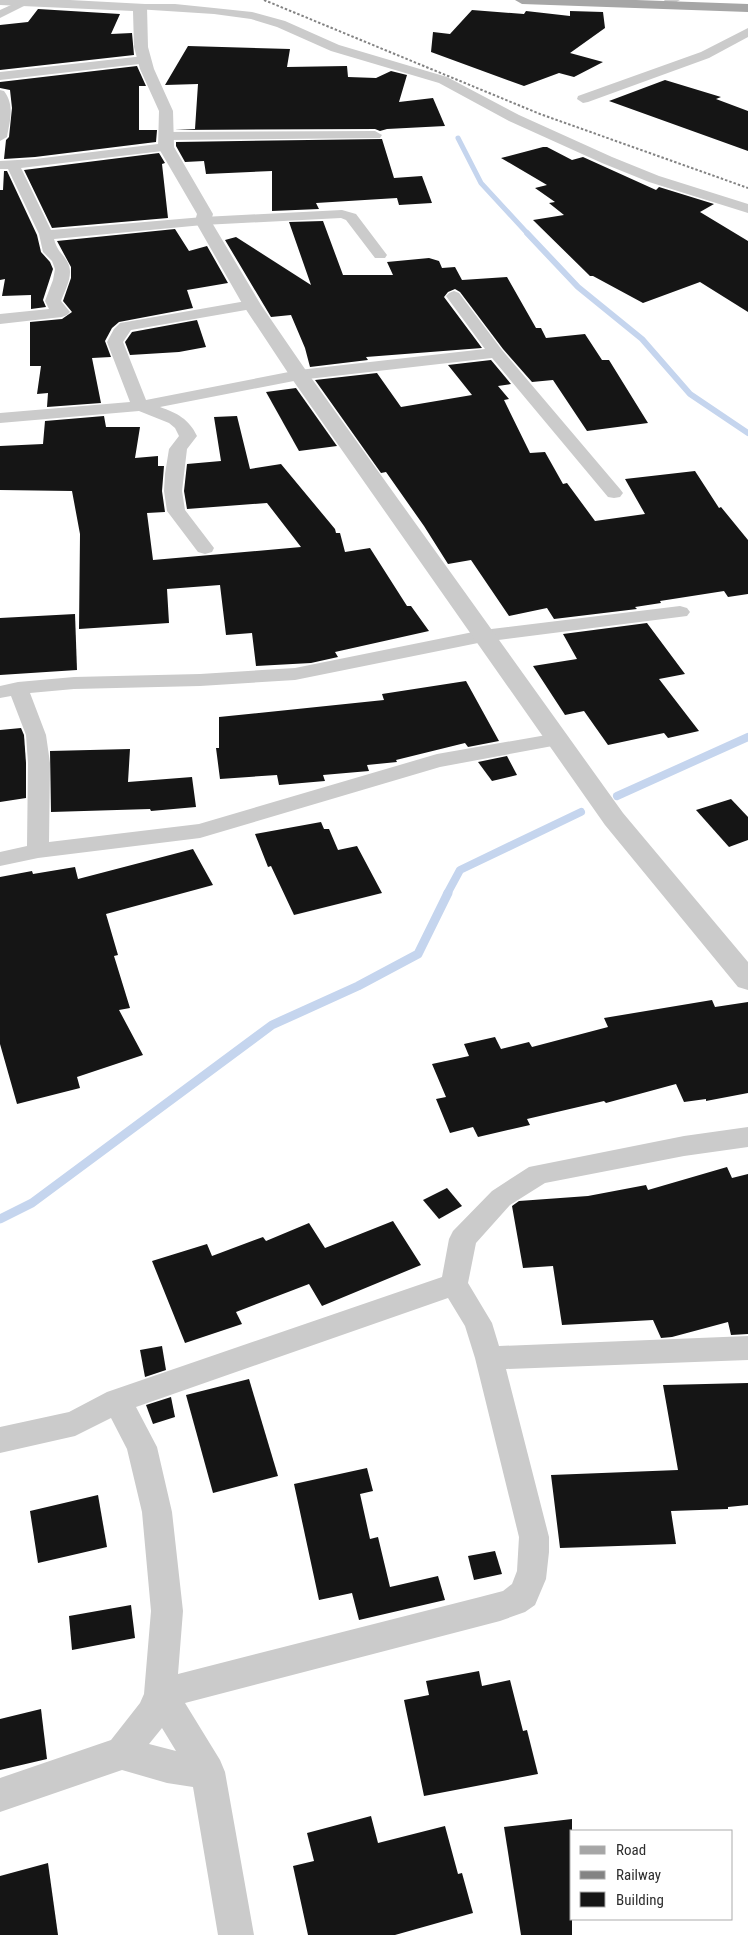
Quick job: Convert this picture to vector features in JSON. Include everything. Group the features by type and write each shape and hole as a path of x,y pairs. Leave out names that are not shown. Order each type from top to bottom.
{"main road":[{"path":"522,0 748,8"},
{"path":"663,0 748,2"}],"street":[{"path":"0,1 174,7 252,16 281,24 335,48 443,80 514,118 607,160 654,178 748,209"},
{"path":"0,14 24,3"},
{"path":"140,7 141,47 144,60 166,111 166,141 204,214 203,221 252,305 299,375 614,819 748,980"},
{"path":"583,98 705,54 745,37"},
{"path":"0,76 144,60"},
{"path":"0,94 5,100 6,106 0,137"},
{"path":"0,319 62,312 55,307 53,301 64,269 60,260 50,252 46,234 6,164 35,163 166,141 375,135"},
{"path":"46,234 54,235 203,221 342,214 351,217 380,255"},
{"path":"454,296 496,353 614,493"},
{"path":"205,548 176,511 173,491 174,474 178,449 188,436 186,428 179,422 140,406 115,342 120,332 126,326 252,305"},
{"path":"0,418 140,406 299,375 496,353"},
{"path":"38,851 39,763 36,735 9,690 74,683 200,680 295,674 483,636 680,612"},
{"path":"0,859 38,851 200,831 437,761 558,739"},
{"path":"160,1694 480,1612 519,1599 530,1582 535,1562 534,1537 489,1358 478,1323 454,1284 463,1239 501,1198 538,1174 684,1146 748,1137"},
{"path":"0,1440 75,1423 117,1401 454,1284"},
{"path":"489,1358 748,1348"},
{"path":"0,1795 122,1753 152,1714 160,1694 167,1611 157,1512 142,1448 117,1401"},
{"path":"160,1694 208,1772 236,1935"},
{"path":"122,1753 167,1766 208,1772"}],"building":[{"path":"38,9 120,14 111,34 132,33 134,55 0,70 0,25 28,22"},
{"path":"472,10 524,14 526,11 570,16 570,11 603,12 605,28 570,53 603,62 574,77 559,73 524,86 431,52 433,32 450,34"},
{"path":"188,46 290,49 287,67 347,66 348,77 376,78 391,71 407,75 399,102 433,98 445,126 380,131 375,129 175,130 195,129 198,84 165,85"},
{"path":"137,66 146,86 139,86 139,130 157,130 156,142 4,159 6,140 9,137 12,108 10,90 0,88 0,82"},
{"path":"665,80 721,97 716,99 748,111 748,151 609,101"},
{"path":"382,139 394,178 422,176 432,203 399,205 397,198 316,203 319,209 272,211 272,171 206,174 204,161 185,162 176,146 176,142"},
{"path":"547,147 572,160 583,157 656,190 659,187 714,204 700,212 748,241 748,312 700,282 643,303 590,276 533,220 564,215 549,203 555,202 535,188 547,185 501,158"},
{"path":"159,153 165,163 162,164 168,218 52,228 24,170"},
{"path":"4,171 7,171 37,235 41,252 50,262 53,269 43,300 46,307 31,309 31,295 2,296 5,279 0,280 0,190 3,190"},
{"path":"323,221 343,275 393,275 387,262 429,258 439,261 442,268 455,267 462,280 507,277 536,328 541,328 546,338 585,334 602,360 609,360 648,423 587,431 553,380 532,382 503,349 460,292 455,289 448,292 444,297 482,348 366,357 368,360 310,367 305,348 291,315 271,317 225,240 236,237 311,285 289,222"},
{"path":"175,229 189,251 207,246 228,283 187,290 193,308 119,322 112,328 105,341 111,357 92,358 101,403 47,407 48,393 37,394 41,366 30,366 30,322 62,319 72,312 63,301 71,278 71,267 57,241"},
{"path":"197,320 206,347 179,352 130,355 125,342 132,332"},
{"path":"491,360 511,384 498,386 509,399 504,400 530,453 545,452 563,484 567,483 595,521 645,514 625,479 695,471 719,508 721,507 748,540 748,594 728,597 724,591 660,601 661,603 635,607 637,609 554,619 547,608 509,616 471,560 448,564 386,472 381,473 315,380 377,373 401,407 472,395 448,365"},
{"path":"296,388 337,446 299,451 266,392"},
{"path":"104,416 106,427 140,427 135,458 158,456 158,466 164,466 162,491 165,512 147,513 153,560 301,547 267,503 187,509 184,491 187,464 221,461 214,417 237,416 250,469 281,464 335,529 336,533 340,533 345,552 370,548 407,606 411,606 429,631 335,652 338,657 311,663 256,666 252,633 226,635 220,585 167,589 169,623 79,629 80,534 72,491 0,490 0,446 43,444 45,421"},
{"path":"75,614 77,670 0,675 0,618"},
{"path":"647,623 685,674 659,679 699,731 668,738 664,733 608,745 584,711 565,715 533,666 577,659 563,634"},
{"path":"466,681 499,741 468,747 465,743 396,760 397,762 367,765 369,771 323,775 325,781 279,785 277,775 220,779 216,748 219,748 219,717 384,700 382,694"},
{"path":"21,728 24,735 26,763 26,798 0,802 0,730"},
{"path":"130,749 128,782 192,777 196,807 151,811 150,809 51,812 50,751"},
{"path":"507,756 517,775 492,781 478,762"},
{"path":"731,799 748,817 748,840 729,847 696,810"},
{"path":"321,822 324,829 329,829 338,850 357,846 382,893 294,915 271,866 268,867 255,834"},
{"path":"193,849 213,885 106,914 118,955 114,956 130,1008 119,1010 143,1055 77,1077 80,1088 17,1104 0,1044 0,877 32,871 33,874 75,867 78,879"},
{"path":"712,1000 715,1007 748,1002 748,1093 706,1101 706,1099 684,1102 676,1084 606,1103 604,1101 527,1119 530,1125 478,1137 473,1127 450,1133 436,1099 446,1097 432,1064 469,1056 464,1044 495,1037 501,1049 529,1042 532,1047 608,1027 604,1018"},
{"path":"727,1167 732,1178 748,1174 748,1334 731,1335 728,1322 672,1337 661,1338 653,1320 562,1325 553,1266 523,1268 512,1206 519,1201 588,1196 646,1185 648,1190"},
{"path":"447,1188 462,1206 439,1219 423,1200"},
{"path":"393,1221 421,1265 322,1306 309,1284 236,1312 242,1324 185,1343 152,1261 207,1244 212,1256 263,1237 266,1241 309,1223 325,1248"},
{"path":"162,1346 166,1370 145,1377 140,1350"},
{"path":"249,1379 278,1476 213,1493 186,1395"},
{"path":"748,1383 748,1505 728,1507 728,1509 671,1511 676,1544 560,1548 551,1475 678,1470 663,1385"},
{"path":"171,1397 175,1417 153,1424 146,1405"},
{"path":"367,1468 373,1491 360,1494 370,1539 378,1537 390,1587 438,1576 445,1600 359,1620 352,1593 319,1600 294,1484"},
{"path":"98,1495 107,1547 38,1563 30,1511"},
{"path":"495,1551 502,1574 474,1580 468,1556"},
{"path":"131,1605 135,1638 72,1650 69,1616"},
{"path":"479,1671 482,1686 510,1680 523,1731 527,1730 538,1774 424,1796 404,1700 429,1695 426,1681"},
{"path":"41,1709 47,1759 0,1770 0,1719"},
{"path":"371,1816 378,1843 445,1826 458,1874 462,1873 473,1913 395,1935 308,1935 293,1866 314,1861 307,1833"},
{"path":"572,1819 572,1830 570,1830 570,1920 572,1920 572,1935 521,1935 504,1827"},
{"path":"48,1863 58,1935 0,1935 0,1876"}],"waterway":[{"path":"458,138 481,183 528,234"},
{"path":"527,233 578,287 642,339 690,394 748,433"},
{"path":"617,796 748,737"},
{"path":"447,894 460,870 581,812"},
{"path":"0,1219 32,1203 272,1025 358,986 418,954 448,893"}],"railway":[{"path":"264,0 540,114 748,188"}]}
